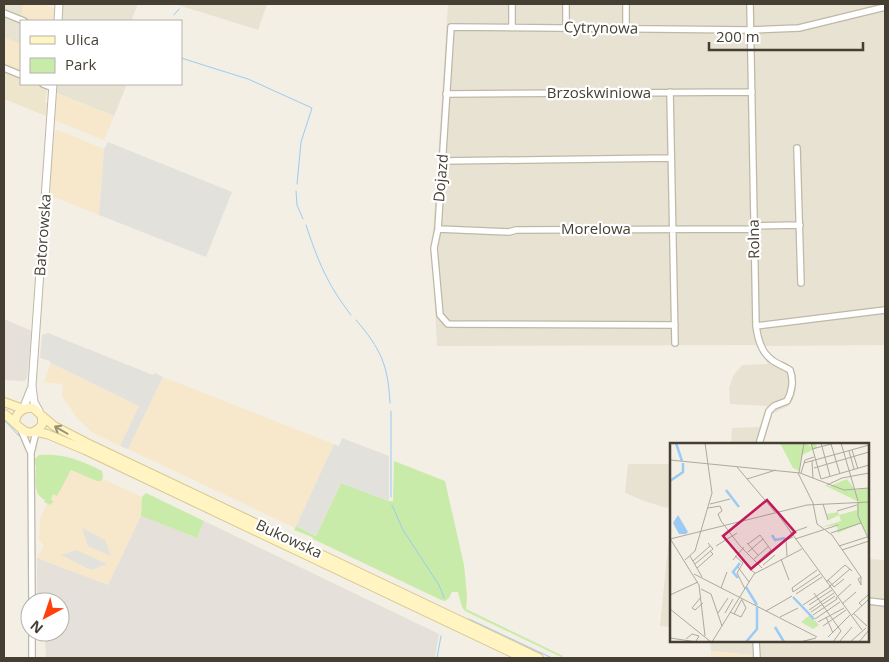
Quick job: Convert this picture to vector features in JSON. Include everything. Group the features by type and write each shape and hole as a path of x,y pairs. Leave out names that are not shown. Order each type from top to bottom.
{"main road":[{"path":"4,402 23,409"},
{"path":"4,414 15,422 21,430 29,433 36,432 43,423 40,414 31,407 23,409 16,416 15,422"},
{"name":"Bukowska","path":"40,414 54,426 87,443 539,658"},
{"name":"Bukowska","path":"36,432 94,454 523,658"}],"street":[{"path":"58,20 59,4"},
{"path":"512,4 512,28"},
{"path":"566,4 566,28"},
{"path":"626,4 626,29"},
{"name":"Rolna","path":"750,4 756,326 763,350 770,359 790,370 792,380 791,394 788,402 774,406 769,410 759,443"},
{"name":"Cytrynowa","path":"451,28 750,30 798,28 885,8"},
{"path":"4,13 22,20"},
{"name":"Dojazd","path":"451,28 438,229 434,248 440,315 448,324 675,325"},
{"path":"4,68 20,75"},
{"name":"Batorowska","path":"40,414 34,402 32,386 53,86"},
{"path":"670,92 675,343"},
{"name":"Brzoskwiniowa","path":"446,94 752,92"},
{"path":"797,148 801,283"},
{"path":"443,161 671,158"},
{"name":"Morelowa","path":"438,229 510,232 516,230 674,229 800,225"},
{"path":"756,326 885,310"},
{"name":"Batorowska","path":"23,409 32,386"},
{"path":"21,430 31,453"},
{"path":"32,592 31,453 36,432"},
{"path":"869,601 885,602"},
{"path":"32,642 32,658"},
{"path":"756,642 757,658"}],"shaded area":[{"path":"4,4 41,4 62,12 63,4 138,4 131,20 20,20 20,78 4,71"},
{"path":"23,4 41,4 57,10 53,20 33,20 21,16"},
{"path":"175,4 267,4 258,30"},
{"path":"448,4 885,4 885,345 764,346 774,359 789,366 796,376 793,400 788,406 772,414 761,443 731,443 732,428 760,427 767,406 730,404 729,388 733,376 742,365 768,364 756,345 437,346 432,249"},
{"path":"4,37 20,44 20,72 4,65"},
{"path":"4,71 20,78 20,85 37,85 47,89 45,102 47,103 46,116 4,99"},
{"path":"36,85 127,85 114,116"},
{"path":"59,94 114,116 104,140 54,120 56,96"},
{"path":"58,130 104,149 99,215 49,195 54,132"},
{"path":"108,142 232,192 206,257 99,215 104,149"},
{"path":"4,319 32,331 27,378 24,381 4,380"},
{"path":"48,333 153,375 155,373 163,377 128,449 120,446 139,406 50,361 40,358 42,335"},
{"path":"51,363 139,406 120,446 92,432 77,418 62,396 63,384 44,382"},
{"path":"163,377 334,444 295,528 128,449"},
{"path":"342,438 389,456 389,501 341,483 316,536 296,526 334,444 339,446"},
{"path":"67,462 142,497 141,516 108,585 37,558 44,546 39,540 40,519"},
{"path":"628,464 670,464 670,509 625,493"},
{"path":"141,516 197,538 204,521 439,634 435,658 44,658 46,656 45,642 70,642 70,592 37,592 37,558 108,585"},
{"path":"82,528 105,540 111,556 88,546"},
{"path":"670,536 670,627 660,626"},
{"path":"76,550 107,564 91,570 61,555"},
{"path":"869,559 885,560 885,658 752,658 752,655 711,651 710,642 869,642"},
{"path":"711,651 752,655 752,658 710,658"}],"green space":[{"path":"39,455 64,456 79,461 102,471 103,477 101,481 97,481 71,470 57,496 53,494 51,500 54,501 50,505 44,502 45,500 36,490 36,465 34,465 34,460"},
{"path":"394,461 445,481 464,565 467,595 466,609 563,656 561,657 465,611 458,592 452,592 445,601 441,600 294,530 296,526 316,536 341,483 393,501"},
{"path":"146,493 204,521 197,538 141,516 142,497"}],"waterway":[{"path":"174,15 179,9"},
{"path":"182,58 248,79 312,108 301,142 297,184"},
{"path":"296,191 297,205 303,219"},
{"path":"306,225 324,272 351,315"},
{"path":"356,320 372,340 382,358 390,403"},
{"path":"391,411 391,497"},
{"path":"5,421 19,436"},
{"path":"392,505 403,530 439,585 444,598"},
{"path":"469,619 552,658"},
{"path":"437,658 441,636"}]}
